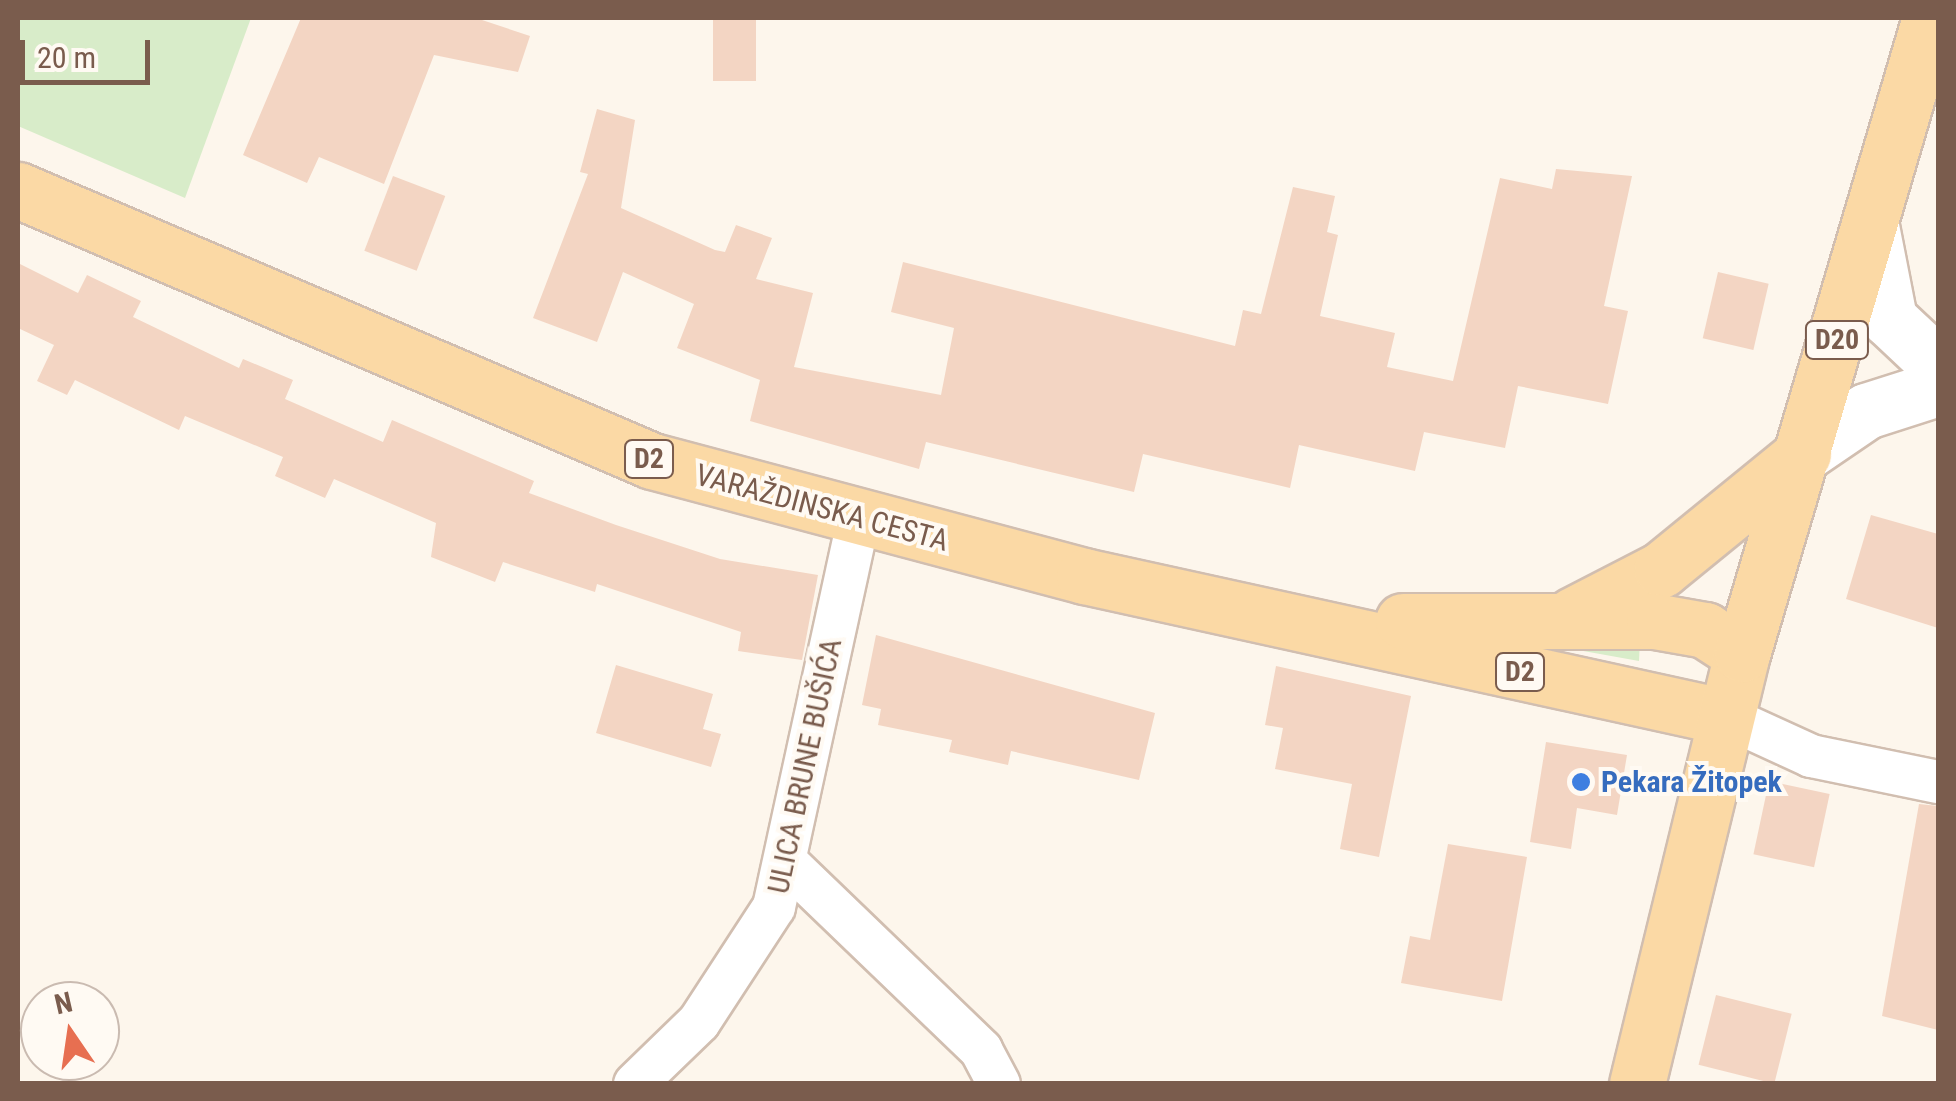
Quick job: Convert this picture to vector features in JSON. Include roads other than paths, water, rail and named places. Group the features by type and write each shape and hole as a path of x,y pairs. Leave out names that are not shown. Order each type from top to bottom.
{"main road":[{"name":"D20","path":"1742,654 1930,18"},
{"name":"VARAŽDINSKA CESTA","path":"18,190 634,454 858,522 1726,717"},
{"path":"1871,226 1889,320 1938,365"},
{"path":"1561,621 1662,569 1802,454 1866,411 1938,388"},
{"name":"VARAŽDINSKA CESTA","path":"1315,622 1683,624 1742,654"},
{"path":"1637,1084 1742,654"}],"street":[{"name":"ULICA BRUNE BUŠIĆA","path":"635,1084 698,1022 774,907 790,865 858,522"},
{"name":"VARAŽDINSKA CESTA","path":"1726,717 1811,756 1938,782"},
{"path":"790,865 990,1067"}],"place":[{"name":"Pekara Žitopek","path":"1581,782"}]}
